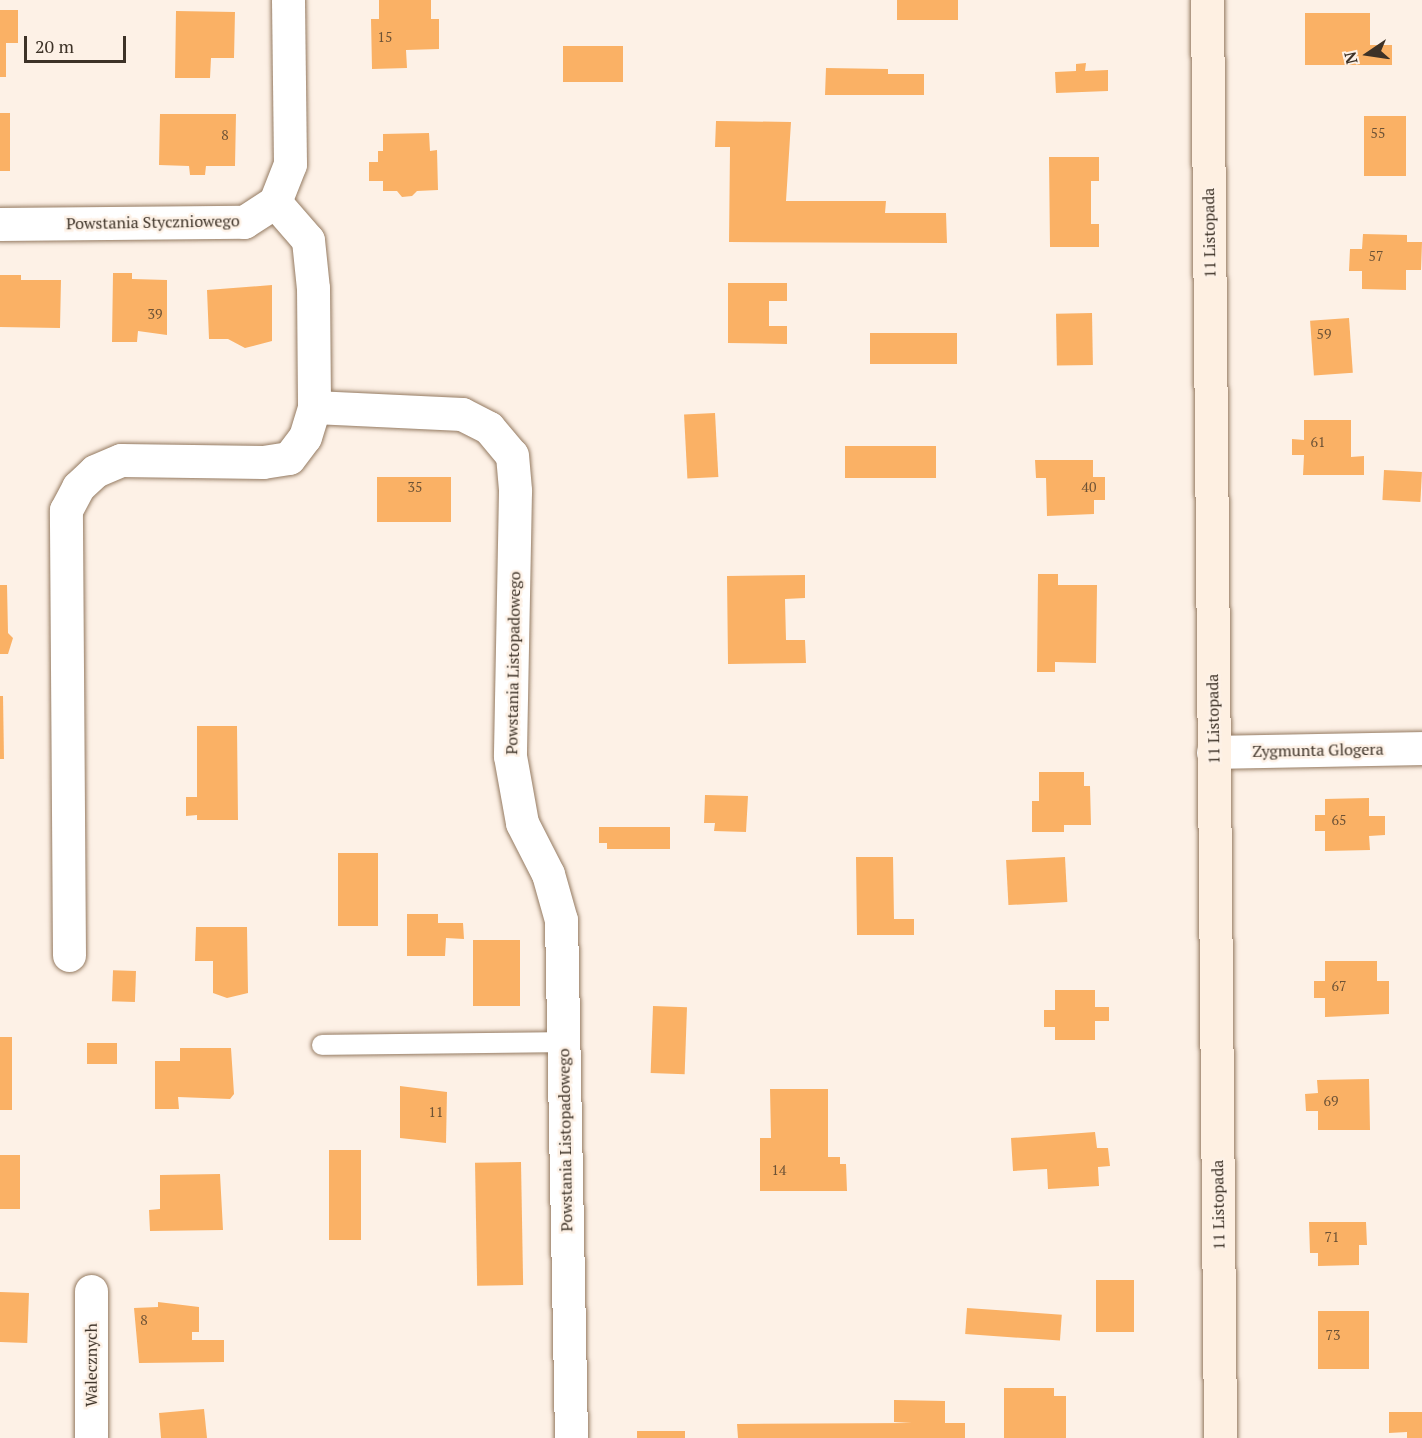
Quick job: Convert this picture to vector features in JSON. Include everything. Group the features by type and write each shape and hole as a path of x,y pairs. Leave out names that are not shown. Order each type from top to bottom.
{"main road":[{"name":"11 Listopada","path":"1207,0 1220,1438"}],"street":[{"path":"69,955 66,510 87,479 121,460 263,462 289,458 304,437 314,407 313,288 308,240 275,202 290,164 288,0"},
{"name":"Powstania Styczniowego","path":"0,224 244,222 275,202"},
{"name":"Powstania Listopadowego","path":"314,407 462,414 489,428 512,455 515,491 510,756 522,823 548,874 561,920 571,1438"},
{"name":"Zygmunta Glogera","path":"1214,752 1422,748"},
{"name":"Walecznych","path":"91,1291 91,1438"}],"lane":[{"path":"322,1045 563,1042"}],"building":[{"path":"379,0 431,0 431,19 439,19 439,49 406,50 407,68 372,69 371,19 379,19"},
{"path":"897,0 958,0 958,20 897,20"},
{"path":"0,10 18,10 18,43 6,43 6,77 0,77"},
{"path":"176,11 235,12 234,58 211,58 210,78 175,78"},
{"path":"1305,13 1370,13 1370,45 1392,45 1392,65 1305,65"},
{"path":"563,46 623,46 623,82 563,82"},
{"path":"1086,63 1085,71 1108,70 1108,91 1056,93 1055,72 1076,71 1076,64"},
{"path":"826,68 888,69 888,74 924,74 924,95 825,95"},
{"path":"0,113 10,113 10,171 0,171"},
{"path":"160,114 236,114 235,166 206,166 205,175 190,175 189,166 159,165"},
{"path":"1364,116 1406,116 1406,176 1364,176"},
{"path":"716,121 791,122 786,201 886,201 885,213 946,213 947,243 729,242 730,147 715,147"},
{"path":"429,133 430,151 437,150 438,190 417,191 412,196 402,197 397,191 383,191 383,181 369,181 369,162 378,162 378,151 383,151 383,134"},
{"path":"1049,157 1099,157 1099,181 1091,181 1091,224 1099,224 1099,247 1050,247"},
{"path":"1363,234 1407,235 1407,242 1422,242 1421,270 1406,270 1406,290 1362,289 1362,271 1349,271 1350,249 1362,249"},
{"path":"113,273 132,273 132,279 167,280 167,335 138,331 137,342 112,342"},
{"path":"0,275 21,275 21,280 61,280 60,328 0,327"},
{"path":"728,283 787,283 787,301 769,301 769,326 787,326 787,344 728,343"},
{"path":"272,285 272,341 245,348 228,339 209,339 207,290"},
{"path":"1092,313 1093,365 1057,366 1056,314"},
{"path":"1349,318 1353,373 1314,376 1310,321"},
{"path":"870,333 957,333 957,364 870,364"},
{"path":"715,413 718,477 687,479 684,415"},
{"path":"1304,420 1351,420 1351,457 1364,456 1364,475 1303,475 1304,455 1292,455 1292,439 1304,440"},
{"path":"845,446 936,446 936,478 845,478"},
{"path":"1035,460 1093,460 1093,477 1105,477 1105,500 1094,500 1094,514 1047,516 1046,478 1036,478"},
{"path":"1384,470 1422,472 1420,502 1382,500"},
{"path":"377,477 451,477 451,522 377,522"},
{"path":"1038,574 1058,574 1058,585 1097,585 1096,663 1055,662 1055,672 1037,672"},
{"path":"805,575 805,598 785,599 786,640 805,640 806,663 728,664 727,576"},
{"path":"0,585 7,585 8,633 13,638 8,654 0,654"},
{"path":"0,696 3,696 4,759 0,759"},
{"path":"197,726 237,726 238,820 197,820 197,815 186,816 186,797 197,797"},
{"path":"1039,772 1084,772 1084,786 1090,786 1091,825 1064,825 1064,832 1032,832 1032,801 1039,801"},
{"path":"705,795 748,796 746,832 714,831 715,823 704,823"},
{"path":"1369,798 1369,816 1385,816 1385,835 1369,836 1370,850 1325,851 1325,831 1315,831 1315,815 1325,815 1325,799"},
{"path":"599,827 670,827 670,849 607,849 607,843 599,843"},
{"path":"338,853 378,853 378,926 338,926"},
{"path":"856,857 893,857 894,919 914,919 914,935 857,935"},
{"path":"1065,857 1067,902 1008,905 1006,860"},
{"path":"407,914 438,914 438,923 463,923 464,939 446,938 445,956 407,956"},
{"path":"196,927 247,927 248,993 227,998 213,993 213,961 195,961"},
{"path":"473,940 520,940 520,1006 473,1006"},
{"path":"1325,961 1377,961 1377,981 1389,981 1389,1014 1325,1017 1325,998 1314,998 1314,981 1325,981"},
{"path":"113,970 136,971 135,1002 112,1001"},
{"path":"1055,990 1095,990 1095,1007 1109,1007 1109,1021 1095,1021 1095,1040 1055,1040 1055,1027 1044,1027 1044,1010 1055,1010"},
{"path":"653,1006 687,1007 685,1074 651,1073"},
{"path":"0,1037 12,1037 12,1110 0,1110"},
{"path":"87,1043 117,1043 117,1064 87,1064"},
{"path":"180,1048 231,1048 234,1094 230,1099 178,1097 179,1109 155,1109 155,1061 180,1061"},
{"path":"1369,1079 1370,1130 1318,1130 1318,1111 1306,1111 1305,1094 1318,1093 1317,1080"},
{"path":"400,1086 447,1092 446,1143 400,1138"},
{"path":"770,1089 828,1089 828,1157 840,1157 840,1164 846,1164 847,1191 760,1191 760,1138 771,1138"},
{"path":"1095,1132 1097,1148 1108,1148 1110,1166 1098,1167 1099,1186 1048,1189 1047,1169 1013,1171 1011,1138"},
{"path":"329,1150 361,1150 361,1240 329,1240"},
{"path":"0,1155 20,1155 20,1209 0,1209"},
{"path":"521,1162 523,1285 477,1286 475,1163"},
{"path":"220,1174 223,1230 150,1231 149,1210 160,1209 160,1175"},
{"path":"1309,1222 1366,1222 1367,1245 1359,1245 1359,1265 1318,1266 1318,1253 1310,1253"},
{"path":"1096,1280 1134,1280 1134,1332 1096,1332"},
{"path":"0,1292 29,1293 27,1343 0,1342"},
{"path":"158,1302 199,1307 199,1332 192,1332 192,1340 224,1340 224,1362 139,1363 134,1308 158,1307"},
{"path":"967,1308 1062,1315 1060,1341 965,1334"},
{"path":"1318,1311 1369,1311 1369,1369 1318,1369"},
{"path":"1004,1388 1054,1388 1054,1396 1066,1396 1066,1438 1004,1438"},
{"path":"894,1400 945,1401 945,1423 965,1423 965,1438 738,1438 737,1424 912,1423 894,1422"},
{"path":"204,1409 207,1438 161,1438 159,1413"},
{"path":"1389,1412 1422,1412 1422,1438 1407,1438 1407,1432 1389,1433"},
{"path":"637,1431 685,1431 685,1438 637,1438"}]}
